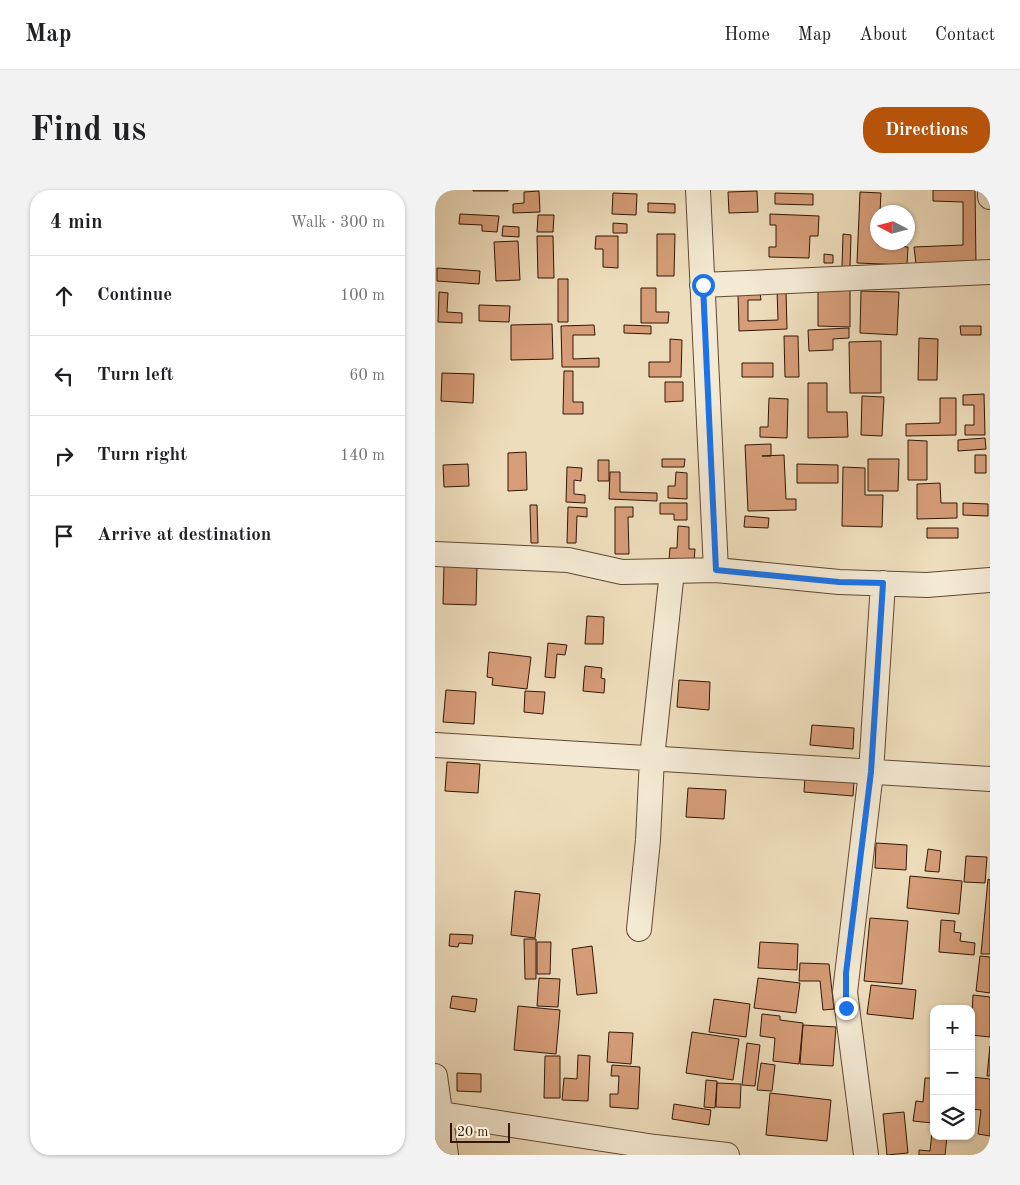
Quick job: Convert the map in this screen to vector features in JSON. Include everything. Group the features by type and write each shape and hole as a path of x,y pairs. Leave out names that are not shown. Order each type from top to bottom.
{"street":[{"path":"698,190 716,570"},
{"path":"990,190 990,197"},
{"path":"703,285 990,272"},
{"path":"435,554 568,560 622,572 716,570 839,582 927,585 990,580"},
{"path":"639,929 652,758 672,571"},
{"path":"866,1155 845,992 871,772 883,583"},
{"path":"435,745 990,779"},
{"path":"435,1076 438,1112 446,1155"},
{"path":"438,1112 655,1151 727,1155"}],"building":[{"path":"508,190 508,191 473,191"},
{"path":"933,190 975,190 976,265 916,264 915,247 963,245 963,202 933,201"},
{"path":"539,191 540,212 513,213 513,204 524,203 524,192"},
{"path":"757,191 758,212 729,213 728,192"},
{"path":"860,192 881,193 880,205 870,205 870,250 908,250 907,265 857,263"},
{"path":"613,193 637,194 636,215 612,214"},
{"path":"775,193 813,194 813,205 775,204"},
{"path":"648,203 675,204 675,213 648,212"},
{"path":"460,214 499,216 497,232 482,231 482,225 459,224"},
{"path":"770,214 819,216 818,236 810,236 809,258 769,257 769,247 776,247 776,225 770,225"},
{"path":"538,215 554,215 553,232 537,232"},
{"path":"613,223 627,224 627,233 613,233"},
{"path":"503,226 519,227 519,237 502,236"},
{"path":"657,234 675,234 674,276 657,276"},
{"path":"843,234 851,235 850,268 842,268"},
{"path":"537,236 553,236 554,278 538,278"},
{"path":"596,236 618,236 618,268 603,267 603,249 595,249"},
{"path":"518,241 520,280 496,281 494,242"},
{"path":"824,254 833,255 833,263 824,263"},
{"path":"437,268 480,271 479,284 437,281"},
{"path":"558,279 568,279 568,322 558,322"},
{"path":"818,287 850,287 850,327 818,326"},
{"path":"641,288 656,288 656,312 669,312 668,323 641,323"},
{"path":"777,290 786,290 787,329 739,331 738,293 760,293 761,300 748,300 748,321 778,320"},
{"path":"861,291 899,292 897,335 860,333"},
{"path":"439,292 448,293 447,312 462,313 462,323 438,322"},
{"path":"479,305 510,306 509,322 479,321"},
{"path":"552,324 553,359 511,360 511,325"},
{"path":"594,325 595,335 573,335 573,359 599,358 599,367 562,367 561,326"},
{"path":"624,325 651,326 651,334 624,333"},
{"path":"960,326 981,326 981,335 961,335"},
{"path":"849,328 849,338 833,339 833,350 809,351 808,330"},
{"path":"784,336 798,336 799,377 785,377"},
{"path":"919,338 938,339 937,380 918,380"},
{"path":"670,339 682,340 681,377 649,377 649,362 670,362"},
{"path":"881,341 881,393 850,393 849,342"},
{"path":"742,363 773,363 773,377 742,377"},
{"path":"564,371 573,371 573,402 583,402 583,414 563,414"},
{"path":"442,373 474,374 473,403 441,401"},
{"path":"665,382 683,382 683,401 665,402"},
{"path":"808,383 827,383 827,412 847,412 848,437 808,438"},
{"path":"984,394 985,435 965,435 965,425 974,425 974,405 963,405 963,395"},
{"path":"862,396 884,397 882,436 861,435"},
{"path":"769,398 788,399 787,438 760,437 760,427 768,427"},
{"path":"940,398 956,398 956,435 906,436 906,424 940,423"},
{"path":"985,438 986,449 958,451 958,440"},
{"path":"908,440 927,441 927,480 908,480"},
{"path":"771,444 771,456 784,455 786,499 796,499 796,510 748,511 745,445"},
{"path":"526,452 527,490 508,491 508,453"},
{"path":"975,455 986,455 986,473 975,473"},
{"path":"662,459 685,459 684,467 662,467"},
{"path":"868,459 899,459 898,491 868,491"},
{"path":"598,460 609,460 609,481 598,481"},
{"path":"468,464 469,486 444,487 443,465"},
{"path":"797,464 838,465 838,483 797,483"},
{"path":"567,467 582,468 581,481 574,480 574,494 585,495 585,503 566,502"},
{"path":"843,467 865,468 865,495 883,495 882,527 842,526"},
{"path":"610,472 620,472 620,492 657,493 657,501 609,499"},
{"path":"676,472 687,473 687,499 668,498 668,486 675,486"},
{"path":"940,483 941,503 957,503 957,518 917,519 917,484"},
{"path":"660,503 687,503 687,520 674,520 674,514 660,514"},
{"path":"963,503 988,504 988,516 963,515"},
{"path":"530,505 537,505 538,543 531,543"},
{"path":"568,507 587,508 587,517 577,516 576,543 567,543"},
{"path":"615,507 633,507 633,517 628,517 629,554 615,554"},
{"path":"745,516 769,518 768,528 744,527"},
{"path":"678,526 689,527 689,549 695,549 694,561 669,560 670,548 677,548"},
{"path":"927,528 958,528 958,538 927,538"},
{"path":"444,566 477,566 476,605 443,604"},
{"path":"587,616 604,617 603,644 585,644"},
{"path":"548,643 567,645 565,655 557,654 555,678 545,677"},
{"path":"489,652 531,657 527,689 492,685 493,678 487,677"},
{"path":"585,666 602,668 601,678 605,679 604,693 583,691"},
{"path":"679,680 710,682 709,710 677,707"},
{"path":"446,690 476,692 474,724 443,722"},
{"path":"525,691 545,692 543,714 524,712"},
{"path":"812,725 854,728 853,749 810,745"},
{"path":"447,762 480,764 478,793 445,791"},
{"path":"805,777 854,781 853,796 804,792"},
{"path":"688,788 726,790 724,819 686,817"},
{"path":"876,843 907,845 906,870 875,868"},
{"path":"928,849 941,851 939,872 925,871"},
{"path":"966,856 987,857 985,883 964,882"},
{"path":"910,876 962,881 959,914 907,908"},
{"path":"988,879 990,880 990,954 981,954"},
{"path":"515,891 540,894 535,938 511,935"},
{"path":"870,918 908,921 902,984 864,981"},
{"path":"941,920 955,921 954,932 961,933 960,941 975,943 974,955 939,952"},
{"path":"450,934 473,935 472,944 459,943 458,947 449,946"},
{"path":"524,939 536,939 536,979 525,979"},
{"path":"537,942 551,942 550,974 537,974"},
{"path":"760,942 798,944 797,970 758,968"},
{"path":"592,946 597,993 577,995 572,949"},
{"path":"980,956 990,957 990,993 976,991"},
{"path":"800,963 829,964 834,1009 823,1010 820,981 799,981"},
{"path":"539,978 560,979 558,1007 537,1006"},
{"path":"758,978 800,983 796,1013 754,1008"},
{"path":"871,985 916,990 913,1019 867,1014"},
{"path":"973,995 990,997 990,1037 975,1035 975,1005 972,1005"},
{"path":"452,996 477,999 475,1012 450,1008"},
{"path":"714,999 750,1004 746,1037 709,1032"},
{"path":"518,1006 560,1010 556,1054 514,1050"},
{"path":"762,1014 780,1016 780,1020 803,1023 799,1064 773,1061 775,1038 760,1036"},
{"path":"803,1025 836,1027 833,1066 800,1064"},
{"path":"609,1032 633,1033 631,1064 607,1062"},
{"path":"692,1032 739,1039 733,1080 686,1073"},
{"path":"747,1043 760,1045 755,1086 742,1085"},
{"path":"990,1046 990,1076 987,1076"},
{"path":"578,1055 590,1056 588,1101 562,1100 564,1078 577,1079"},
{"path":"545,1056 560,1056 560,1098 544,1098"},
{"path":"761,1063 775,1065 772,1091 757,1090"},
{"path":"612,1065 640,1067 638,1109 610,1107 610,1094 618,1094 619,1076 611,1076"},
{"path":"457,1073 481,1074 481,1092 457,1091"},
{"path":"975,1077 990,1079 990,1136 978,1134 981,1110 975,1109"},
{"path":"925,1078 930,1078 930,1123 913,1121 916,1101 923,1102"},
{"path":"706,1080 717,1081 715,1108 704,1107"},
{"path":"717,1083 741,1084 740,1108 716,1107"},
{"path":"770,1093 831,1100 827,1141 766,1135"},
{"path":"674,1104 711,1110 709,1125 672,1119"},
{"path":"904,1112 908,1153 887,1155 883,1114"},
{"path":"931,1140 947,1140 945,1155 919,1155 919,1150 930,1151"}],"route":[{"path":"703,285 716,570 839,582 883,583 871,772 846,973 846,1008"}]}
